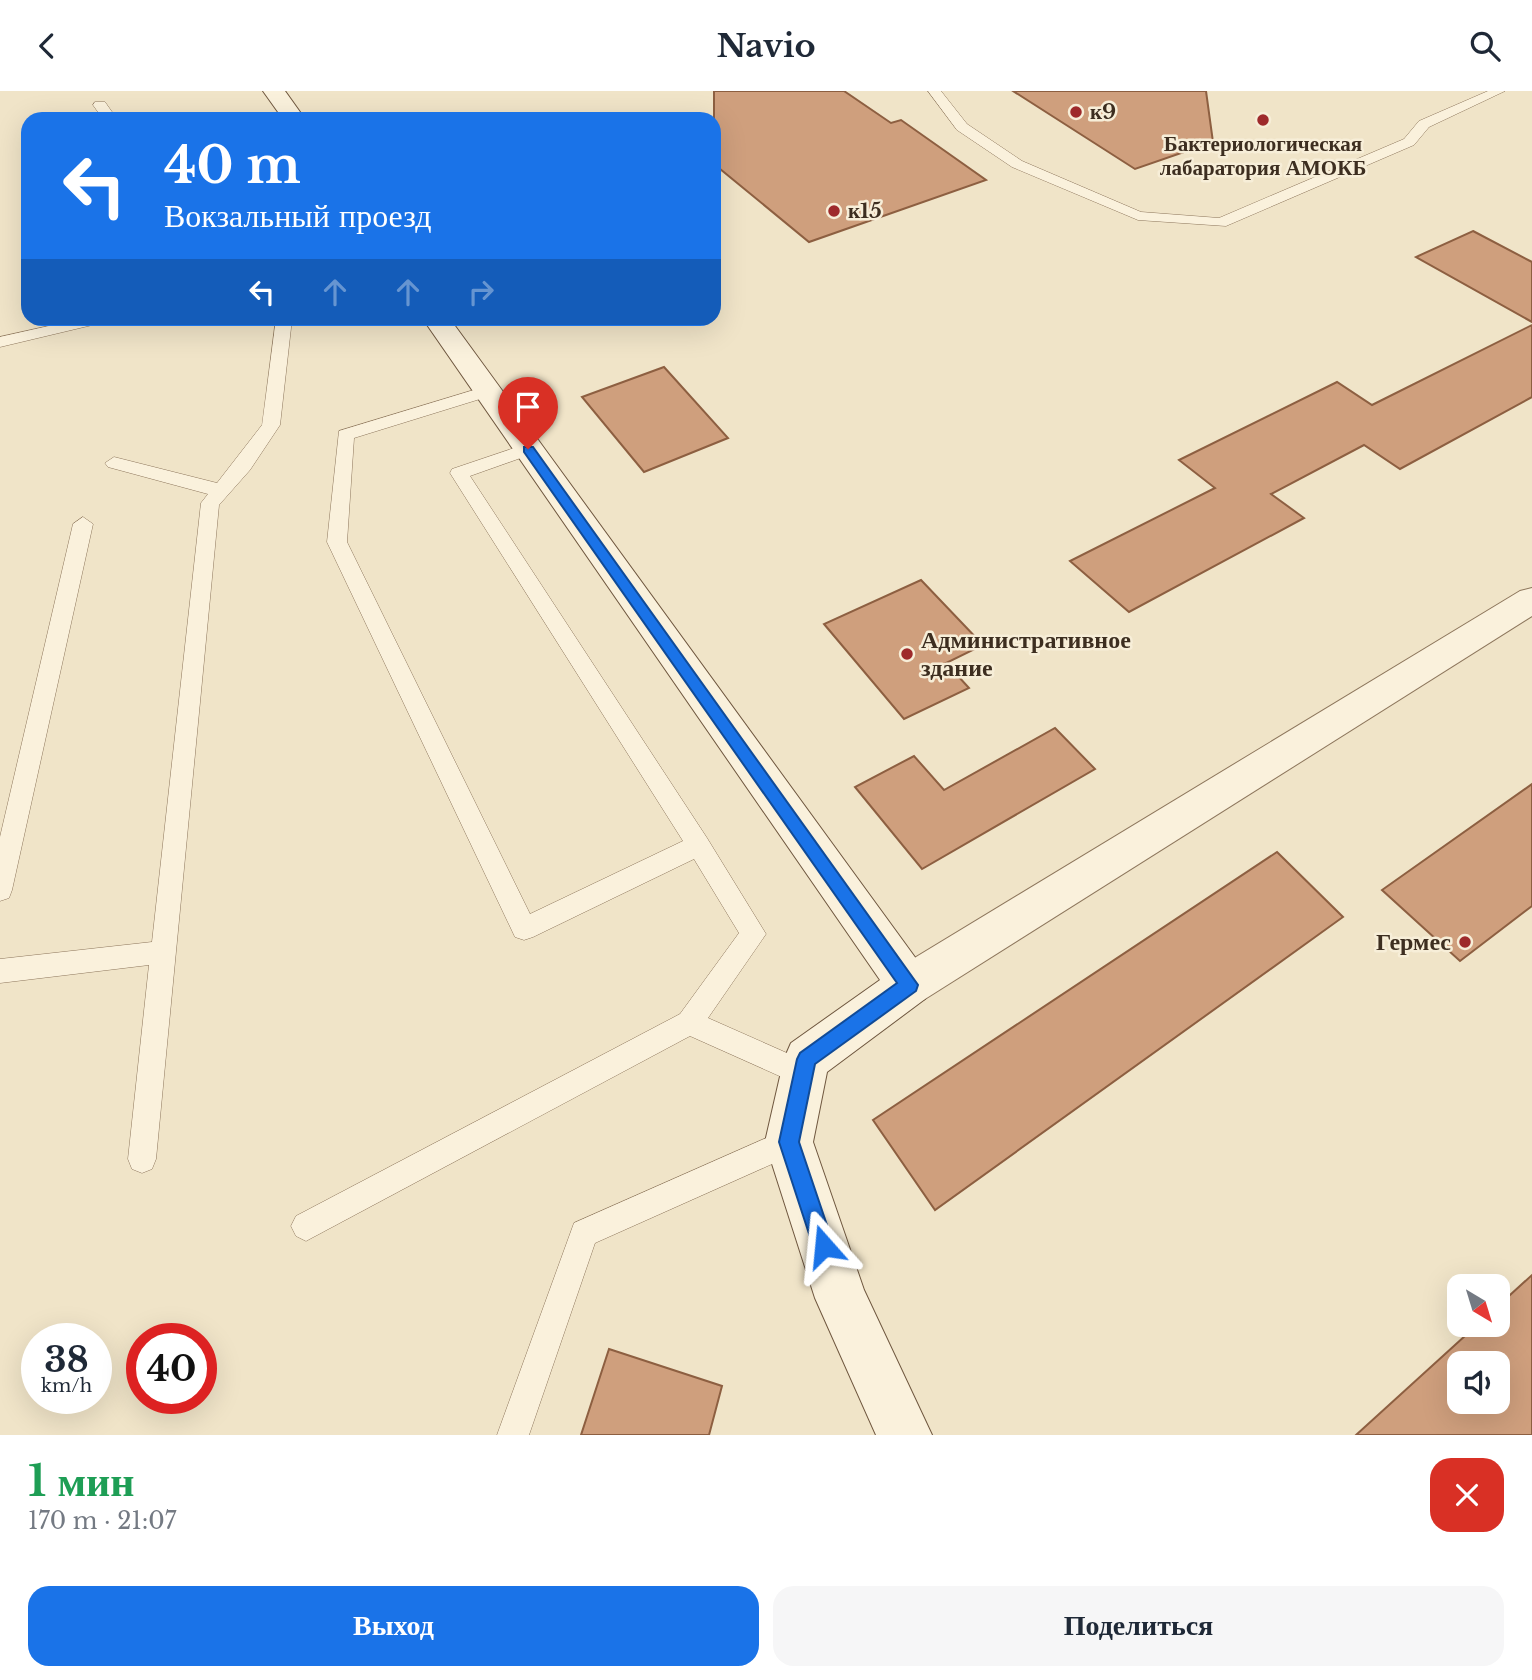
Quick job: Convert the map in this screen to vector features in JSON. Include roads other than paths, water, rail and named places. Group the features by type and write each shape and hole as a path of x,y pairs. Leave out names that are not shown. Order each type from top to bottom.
{"street":[{"path":"274,91 289,112"},
{"path":"441,326 909,985"},
{"path":"904,1435 841,1298 789,1142 807,1059 909,985 1532,600"}],"lane":[{"path":"934,91 962,127 1017,164 1138,216 1221,223 1409,142 1424,124 1499,91"},
{"path":"100,105 105,112"},
{"path":"0,342 69,326"},
{"path":"142,1159 210,503 243,466 271,425 283,326"},
{"path":"487,391 345,435 337,542 524,929 699,845"},
{"path":"306,1226 689,1023 753,934 699,845 458,473 528,449"},
{"path":"114,463 222,491"},
{"path":"0,890 83,524"},
{"path":"0,971 164,952"},
{"path":"689,1023 804,1074"},
{"path":"513,1435 584,1233 789,1142"}],"place":[{"name":"к9","path":"1076,112"},
{"name":"Бактериологическая лабаратория АМОКБ","path":"1263,120"},
{"name":"к15","path":"834,211"},
{"name":"Административное здание","path":"907,654"},
{"name":"Гермес","path":"1465,942"}]}
